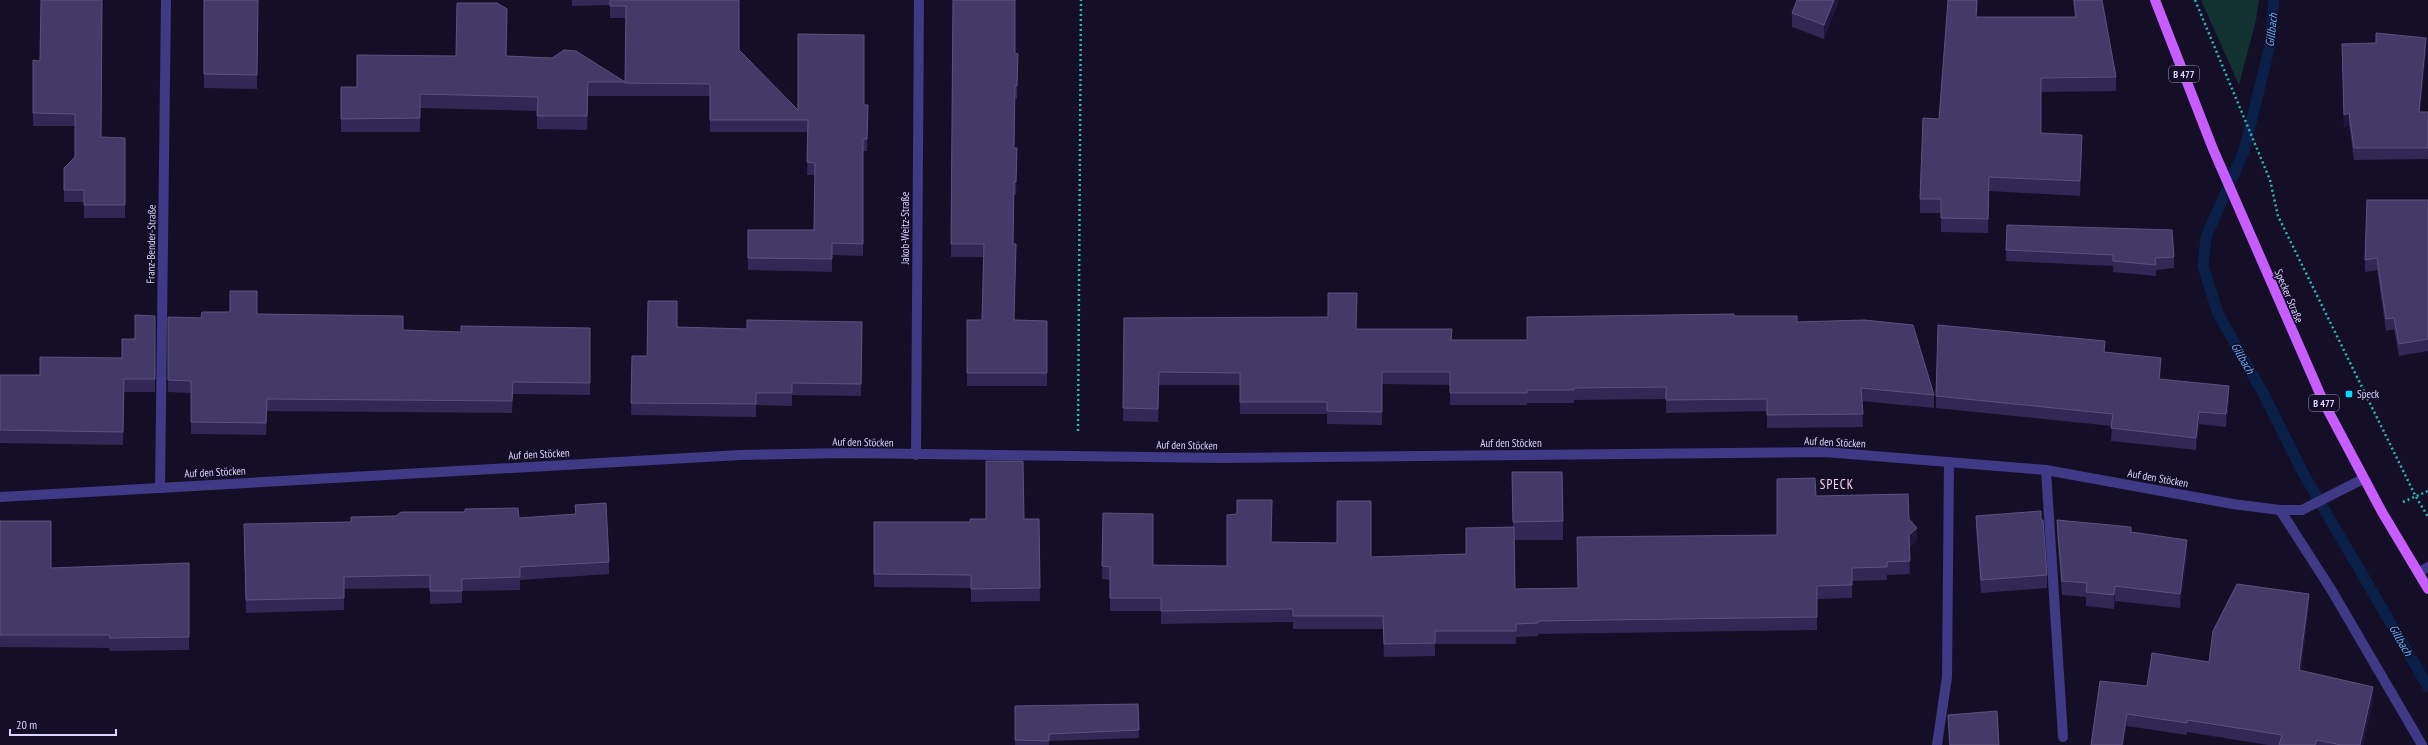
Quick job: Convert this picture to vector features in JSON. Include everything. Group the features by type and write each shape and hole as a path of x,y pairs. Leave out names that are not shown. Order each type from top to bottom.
{"main road":[{"name":"Specker Straße","path":"2155,0 2213,149 2314,382 2363,478 2428,589"}],"street":[{"name":"Franz-Bender-Straße","path":"160,488 166,0"},
{"name":"Jakob-Weitz-Straße","path":"916,455 919,0"},
{"name":"Auf den Stöcken","path":"0,497 740,455 848,453 1231,458 1824,452 2046,470 2233,504 2280,510 2302,510 2363,478"},
{"path":"1937,745 1947,677 1949,462"},
{"path":"2046,470 2063,737"},
{"path":"2280,510 2332,591 2422,745"},
{"path":"2419,572 2428,567"}],"path":[{"path":"1078,456 1081,0"},
{"path":"2195,0 2270,180 2278,216 2428,517"},
{"path":"2416,495 2428,491"}],"green space":[{"path":"2201,0 2259,0 2256,20 2239,85"}],"building":[{"path":"41,0 102,0 101,137 125,138 125,205 84,205 84,190 64,190 64,168 75,157 75,114 33,113 33,60 40,61"},
{"path":"204,0 258,0 257,75 204,74"},
{"path":"610,0 739,0 739,50 798,110 798,34 864,35 864,105 868,105 867,139 863,139 863,244 832,243 832,259 748,258 748,230 814,230 815,163 807,162 808,120 710,120 710,84 625,83 626,6 610,6"},
{"path":"953,0 1015,0 1015,53 1018,54 1017,86 1015,85 1014,148 1017,148 1016,182 1014,182 1013,244 1016,244 1014,320 1047,321 1047,373 967,373 967,320 982,320 984,244 951,244"},
{"path":"1797,0 1834,0 1824,25 1792,13"},
{"path":"1948,0 1977,0 1976,17 2076,17 2074,0 2102,0 2116,77 2041,78 2041,133 2082,135 2080,181 1989,177 1988,219 1941,218 1941,199 1920,199 1923,118 1939,119"},
{"path":"457,3 497,3 507,9 506,56 552,58 564,50 576,51 625,82 588,82 587,116 537,116 538,97 420,94 420,118 341,119 341,87 357,87 357,55 456,56"},
{"path":"2376,33 2426,38 2419,112 2428,112 2428,148 2354,148 2349,113 2344,115 2342,44 2376,43"},
{"path":"2367,200 2428,200 2428,339 2399,344 2394,318 2386,319 2377,258 2365,260"},
{"path":"2007,225 2172,230 2174,257 2155,258 2156,265 2113,261 2113,255 2006,250"},
{"path":"230,291 257,291 257,314 403,316 403,330 461,332 461,326 590,328 590,383 513,382 512,401 267,399 266,423 191,422 191,381 168,380 168,317 201,318 202,312 230,312"},
{"path":"1328,293 1357,293 1356,329 1452,329 1451,340 1527,340 1527,317 1734,314 1734,316 1797,316 1797,322 1864,320 1913,325 1934,395 1861,388 1863,414 1767,415 1767,399 1666,400 1666,387 1527,390 1527,393 1450,393 1450,372 1382,372 1382,412 1327,411 1327,402 1240,402 1240,373 1159,372 1158,409 1123,408 1124,318 1328,317"},
{"path":"648,301 677,301 677,327 747,329 747,320 862,322 861,384 792,383 792,393 756,393 756,404 631,403 632,356 647,356"},
{"path":"135,315 155,316 155,379 124,379 123,432 0,430 0,375 40,375 40,357 122,358 122,339 135,339"},
{"path":"1938,325 2105,341 2104,352 2161,358 2159,379 2229,386 2226,414 2199,412 2196,438 2111,428 2113,414 1936,396"},
{"path":"986,461 1023,461 1024,519 1039,519 1040,588 971,589 971,575 874,574 874,522 970,522 970,519 986,519"},
{"path":"1512,472 1562,472 1563,521 1513,522"},
{"path":"1815,478 1816,496 1908,494 1909,519 1917,528 1909,535 1910,561 1887,562 1887,567 1852,568 1852,585 1817,586 1817,617 1538,621 1538,623 1516,624 1516,631 1435,631 1435,643 1384,644 1383,616 1293,616 1293,609 1161,611 1161,598 1110,598 1110,567 1102,566 1103,513 1153,514 1153,565 1227,566 1227,515 1237,514 1237,500 1272,500 1271,542 1337,543 1337,501 1371,501 1371,557 1466,554 1466,528 1514,527 1515,589 1578,588 1577,537 1777,535 1777,479"},
{"path":"606,503 609,562 520,567 520,577 462,579 462,591 430,591 430,575 344,577 344,598 246,600 244,524 351,522 351,517 396,516 401,512 465,512 465,509 518,508 519,518 576,514 575,505"},
{"path":"2041,511 2047,575 1981,580 1976,516"},
{"path":"2057,520 2131,527 2131,532 2187,540 2180,594 2115,586 2114,595 2086,592 2087,583 2062,581"},
{"path":"0,521 51,521 51,568 189,563 189,637 110,638 109,635 0,635"},
{"path":"2237,584 2309,594 2299,670 2373,687 2360,745 2341,745 2317,740 2315,745 2279,745 2282,735 2187,720 2187,723 2127,714 2122,745 2091,745 2100,681 2147,686 2152,653 2209,662 2213,631"},
{"path":"1138,704 1139,730 1049,734 1049,741 1015,740 1015,706"},
{"path":"1997,711 1999,745 1950,745 1948,715"}],"waterway":[{"name":"Gillbach","path":"2274,0 2269,49 2244,151 2206,237 2203,266 2218,314 2263,393 2303,473 2428,687"}],"place":[{"name":"Speck","path":"2349,394"}],"district":[{"name":"SPECK","path":"1837,484"}]}
